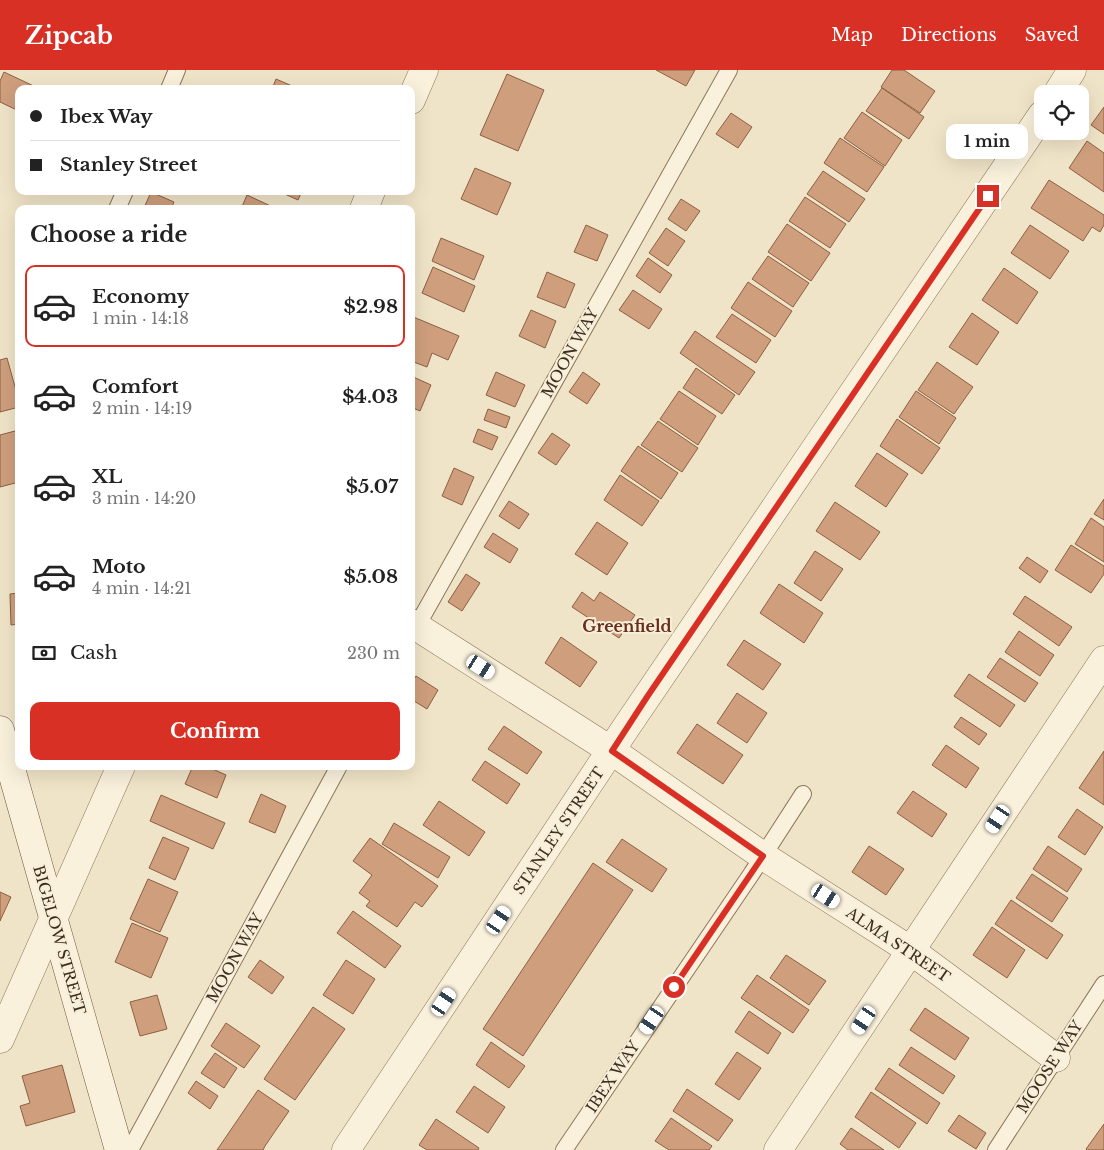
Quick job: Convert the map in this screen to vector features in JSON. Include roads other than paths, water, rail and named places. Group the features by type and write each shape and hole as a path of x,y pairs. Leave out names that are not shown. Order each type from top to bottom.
{"street":[{"path":"415,91 424,70"},
{"path":"1063,85 1072,70"},
{"name":"STANLEY STREET","path":"346,1150 631,721 1034,127"},
{"name":"ALMA STREET","path":"415,629 612,751 763,856 910,950 1056,1058"},
{"path":"778,1150 1104,660"},
{"name":"BIGELOW STREET","path":"0,730 119,1150"},
{"path":"0,1039 119,770"}],"lane":[{"path":"171,85 177,70"},
{"name":"MOON WAY","path":"415,624 729,70"},
{"name":"MOON WAY","path":"130,1150 338,770"},
{"name":"IBEX WAY","path":"564,1150 803,794"},
{"name":"MOOSE WAY","path":"996,1150 1104,984"}],"district":[{"name":"Greenfield","path":"627,626"}]}
